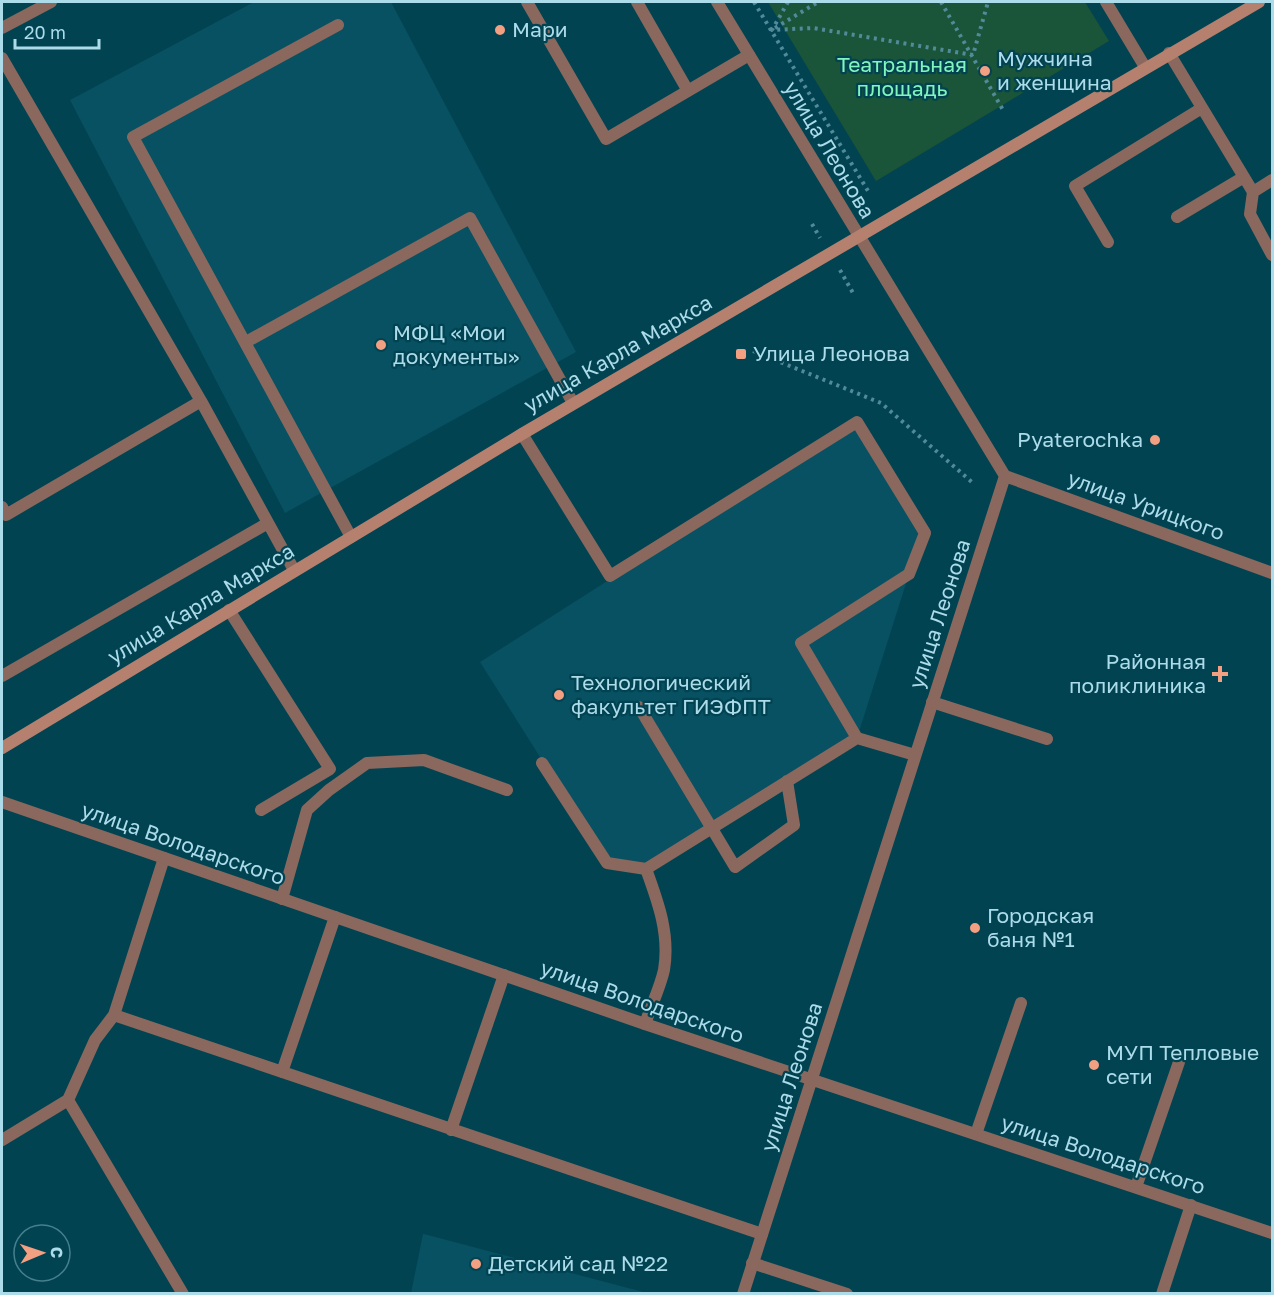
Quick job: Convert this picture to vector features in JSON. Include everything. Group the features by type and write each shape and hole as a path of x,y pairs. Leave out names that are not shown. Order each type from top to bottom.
{"street":[{"path":"2,28 51,2"},
{"path":"527,2 606,139 748,55"},
{"path":"637,2 688,91"},
{"name":"улица Леонова","path":"717,2 1005,476 743,1293"},
{"path":"1106,2 1145,67"},
{"name":"улица Карла Маркса","path":"2,748 573,403 1259,2"},
{"path":"338,25 133,137 351,537"},
{"path":"1169,54 1253,192 1250,214 1272,255"},
{"path":"2,58 201,401 294,570"},
{"path":"1108,242 1075,186 1202,108"},
{"path":"1178,217 1244,177"},
{"path":"1253,192 1272,180"},
{"path":"246,342 470,218 573,403"},
{"path":"2,507 6,515 201,401"},
{"path":"522,434 610,576 857,422 925,533 909,574 801,643 857,738 915,756"},
{"name":"улица Урицкого","path":"1005,476 1272,573"},
{"path":"2,676 268,523"},
{"path":"230,610 330,769 261,810"},
{"path":"932,702 1047,739"},
{"path":"639,707 735,867 794,825 787,781"},
{"path":"542,763 607,863 646,869 857,738"},
{"path":"282,899 307,810 329,790 367,763 424,760 507,790"},
{"name":"улица Володарского","path":"2,802 645,1024 1272,1233"},
{"path":"2,1140 68,1101 95,1040 114,1015 164,858"},
{"path":"645,1024 663,971 666,941 661,911 646,869"},
{"path":"282,1072 334,917"},
{"path":"452,1130 504,975"},
{"path":"976,1134 1021,1004"},
{"path":"114,1015 762,1234"},
{"path":"1136,1188 1179,1062"},
{"path":"68,1101 183,1293"},
{"path":"1162,1293 1191,1205"},
{"path":"752,1263 847,1293"}],"path":[{"path":"754,2 868,191"},
{"path":"772,30 788,2"},
{"path":"772,30 818,2"},
{"path":"941,2 1003,110"},
{"path":"973,55 988,2"},
{"path":"772,30 813,28 973,55"}],"shaded area":[{"path":"254,2 391,2 576,352 285,513 70,100"},
{"path":"857,422 925,533 909,574 857,738 646,869 607,863 480,662"},
{"name":"Детский сад №22","path":"424,1234 647,1293 411,1293"}],"green space":[{"name":"Театральная площадь","path":"768,2 1085,2 1109,41 876,181"}],"place":[{"name":"Мари","path":"500,30"},
{"name":"Мужчина и женщина","path":"985,71"},
{"name":"МФЦ «Мои документы»","path":"381,345"},
{"name":"Улица Леонова","path":"741,354"},
{"name":"Pyaterochka","path":"1155,440"},
{"name":"Районная поликлиника","path":"1220,674"},
{"name":"Технологический факультет ГИЭФПТ","path":"559,695"},
{"name":"Городская баня №1","path":"975,928"},
{"name":"МУП Тепловые сети","path":"1094,1065"},
{"name":"Детский сад №22","path":"476,1264"}]}
